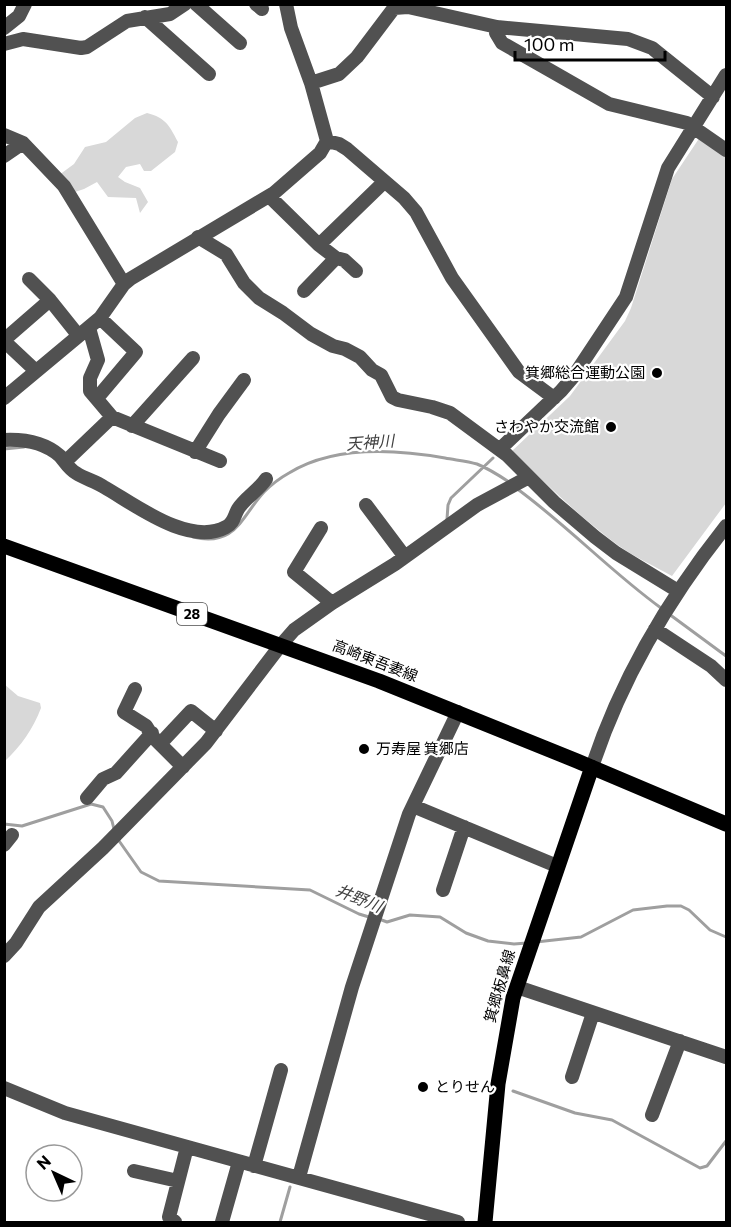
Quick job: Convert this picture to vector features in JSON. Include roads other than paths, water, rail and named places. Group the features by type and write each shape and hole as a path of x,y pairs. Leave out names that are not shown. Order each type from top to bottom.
{"main road":[{"name":"高崎東吾妻線","path":"4,546 342,667 726,822"},
{"name":"箕郷板鼻線","path":"485,1222 498,1084 505,1036 534,933 592,767"}],"street":[{"path":"8,20 25,4"},
{"path":"4,44 22,39 87,47 127,21 170,14 185,4"},
{"path":"196,4 240,44"},
{"path":"4,398 100,318 124,284 140,272 269,196 320,153 327,141 311,83 291,28 286,4"},
{"path":"311,83 339,74 357,57 398,6 497,27 612,36 636,41 652,48 713,97"},
{"path":"145,17 209,74"},
{"path":"497,27 496,33 502,44 609,104 695,126 726,150"},
{"path":"500,448 554,398 573,377 626,297 668,168 726,75"},
{"path":"4,135 23,143 64,186 124,284"},
{"path":"327,141 347,149 404,198 416,212 452,278 519,372 554,398"},
{"path":"4,156 23,143"},
{"path":"319,245 384,182"},
{"path":"269,196 319,245 357,271"},
{"path":"198,237 226,254 244,283 259,298 310,334 360,357 372,370 381,375 392,397 432,406 450,413 500,448 525,480 616,554 676,594"},
{"path":"304,291 336,258"},
{"path":"29,279 84,331 98,360 89,384 90,391 98,397 112,417 220,461"},
{"path":"36,371 4,341 50,300"},
{"path":"98,397 136,352 100,318"},
{"path":"132,426 193,358"},
{"path":"195,452 244,380"},
{"path":"65,462 112,417"},
{"path":"4,440 22,440 49,447 73,471 102,485 161,522 205,532 227,527 233,522 238,509 266,479"},
{"path":"4,956 16,943 39,907 121,830 216,730 294,630 458,518 506,488 525,480"},
{"path":"366,506 405,556"},
{"path":"592,767 624,686 657,626 676,594 726,526"},
{"path":"321,528 294,572 332,603"},
{"path":"657,626 726,680"},
{"path":"135,689 124,712 146,726 183,767"},
{"path":"87,798 103,779 116,773 191,711 216,730"},
{"path":"299,1177 352,987 374,919 413,806 458,712"},
{"path":"413,806 557,866"},
{"path":"442,890 464,827"},
{"path":"517,987 726,1057"},
{"path":"572,1077 593,1013"},
{"path":"652,1115 680,1041"},
{"path":"255,1166 281,1070"},
{"path":"4,1088 65,1113 458,1222"},
{"path":"175,1222 169,1217 187,1147"},
{"path":"222,1222 239,1162"},
{"path":"134,1171 178,1181"}],"waterway":[{"name":"天神川","path":"4,449 24,447"},
{"name":"天神川","path":"193,537 219,538 228,534 243,520 264,492 282,477 307,464 345,454 386,451 465,461 477,464 509,482"},
{"path":"447,519 451,498 493,458"},
{"name":"天神川","path":"516,488 661,608"},
{"name":"天神川","path":"669,614 726,656"},
{"name":"井野川","path":"4,824 22,826 91,804 103,807 114,829"},
{"name":"井野川","path":"117,838 141,872 159,881 310,890 369,917"},
{"name":"井野川","path":"536,942 581,937 633,910 667,906 681,906 689,910 710,930 726,937"},
{"name":"井野川","path":"379,919 387,922 410,915 440,917 466,933 488,941 527,943"},
{"path":"513,1091 575,1113 612,1120 700,1168 707,1166 726,1141"},
{"path":"280,1222 290,1187"}],"place":[{"name":"箕郷総合運動公園","path":"657,373"},
{"name":"さわやか交流館","path":"611,427"},
{"name":"万寿屋 箕郷店","path":"364,749"},
{"name":"とりせん","path":"423,1087"}]}
